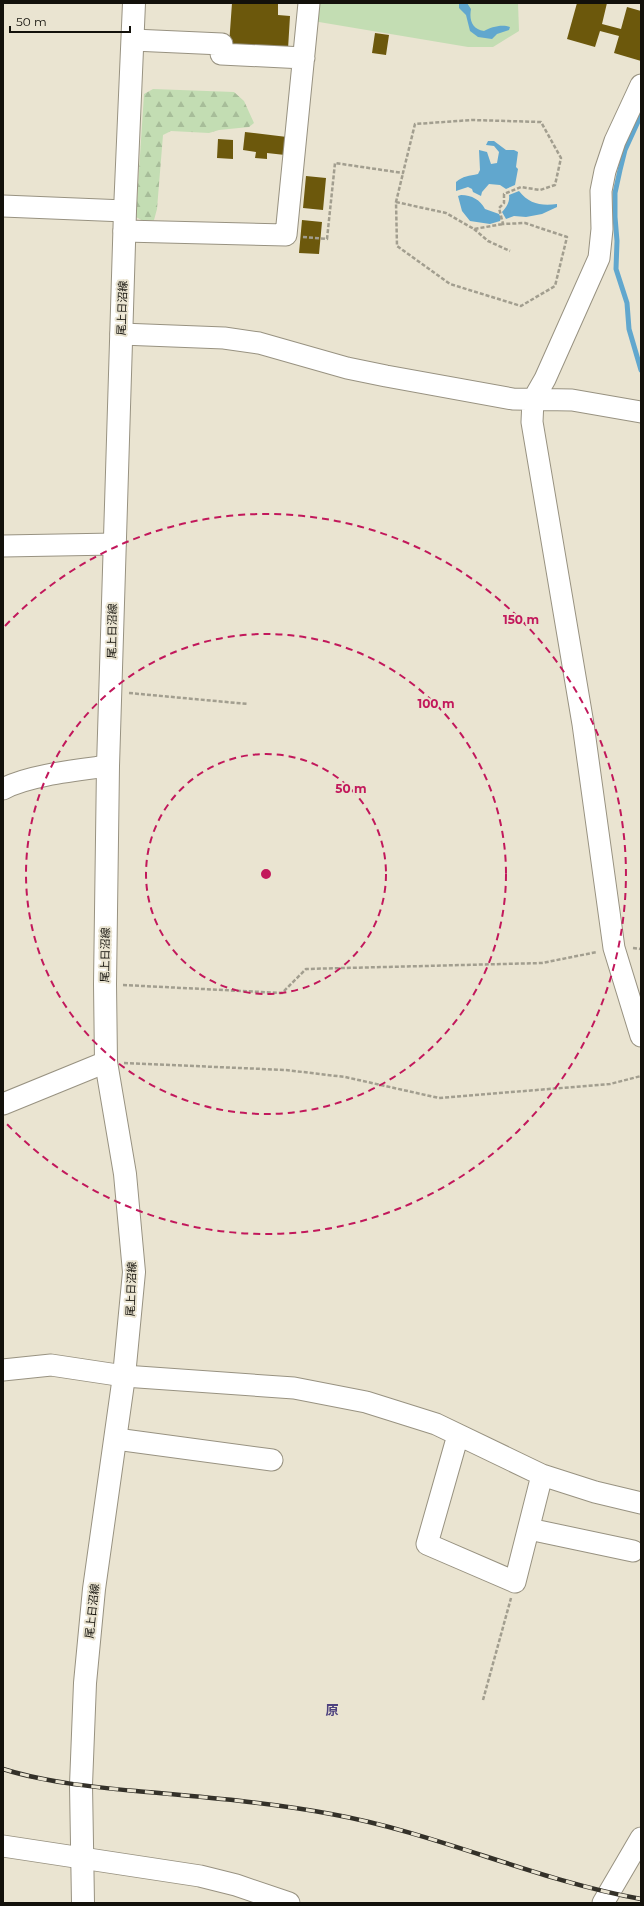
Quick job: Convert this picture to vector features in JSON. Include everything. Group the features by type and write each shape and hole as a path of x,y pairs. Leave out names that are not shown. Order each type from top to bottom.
{"main road":[{"name":"尾上日沼線","path":"84,1903 81,1785 85,1683 94,1589 124,1376 134,1272 125,1174 106,1062 105,984 108,766 124,221 134,3"}],"street":[{"path":"3,206 124,221 286,235 309,3"},
{"path":"133,40 222,44 221,54 304,58"},
{"path":"641,85 615,141 605,171 601,191 602,229 599,258 545,379 533,400 532,422 583,724 614,948 641,1036"},
{"path":"121,334 224,338 259,343 347,368 513,399 572,400 641,412"},
{"path":"3,546 115,544"},
{"path":"3,789 62,772 108,766"},
{"path":"3,1104 106,1062"},
{"path":"3,1370 51,1365 124,1376 294,1388 366,1402 436,1424 542,1475 595,1492 641,1503"},
{"path":"458,1434 427,1544 515,1582 542,1475"},
{"path":"116,1439 272,1460"},
{"path":"529,1529 633,1551"},
{"path":"603,1903 641,1838"},
{"path":"3,1846 200,1876 236,1885 289,1903"}],"path":[{"path":"474,229 503,224 525,223 567,237 555,286 521,306 450,284 397,246 396,202 415,124 472,120 541,122 561,158 555,185 540,190 521,187 504,194 504,203 499,208 503,224"},
{"path":"286,235 327,239 335,163 402,173"},
{"path":"396,202 446,213 474,229 488,241 510,251"},
{"path":"111,692 248,704"},
{"path":"105,984 282,993 306,969 542,963 614,948 641,948"},
{"path":"106,1062 286,1070 345,1077 439,1098 610,1084 641,1076"},
{"path":"482,1700 515,1582"}],"green space":[{"path":"315,3 518,3 519,31 493,47 468,47 313,21"},
{"path":"153,89 234,92 244,101 254,123 249,127 219,130 209,133 171,131 163,135 157,209 154,220 143,221 136,217 144,94"}],"water":[{"path":"459,3 467,3 471,9 470,17 472,23 480,30 484,31 493,27 504,26 510,27 509,30 497,34 492,39 478,37 470,31 466,15 459,8"},
{"path":"488,141 494,141 506,150 514,150 518,152 516,167 518,169 515,185 506,189 500,185 489,184 482,192 481,196 473,192 472,189 468,187 456,191 456,182 464,177 478,174 480,170 479,150 487,152 491,164 497,163 499,152 494,146 486,145"},
{"path":"519,191 531,201 546,205 557,204 557,207 542,214 526,217 514,216 506,219 502,212 508,204 509,195"},
{"path":"458,196 469,196 475,199 481,203 485,209 499,214 501,218 500,221 490,224 470,221 462,211"}],"building":[{"path":"232,3 278,3 278,15 290,16 288,49 229,45"},
{"path":"577,3 607,3 602,24 621,29 627,7 641,11 641,61 614,53 619,36 600,31 595,47 567,39"},
{"path":"375,33 389,35 386,55 372,53"},
{"path":"245,132 287,137 285,155 267,153 267,159 255,158 256,152 243,150"},
{"path":"218,139 233,140 233,159 217,158"},
{"path":"306,176 326,178 323,210 303,208"},
{"path":"302,220 322,222 319,254 299,253"}],"waterway":[{"path":"641,115 625,150 615,193 617,241 616,269 627,303 629,329 641,370"}],"railway":[{"path":"3,1769 19,1774 103,1788 258,1803 331,1814 370,1822 448,1844 524,1869 602,1891 641,1899"}],"district":[{"name":"原","path":"332,1710"}]}
